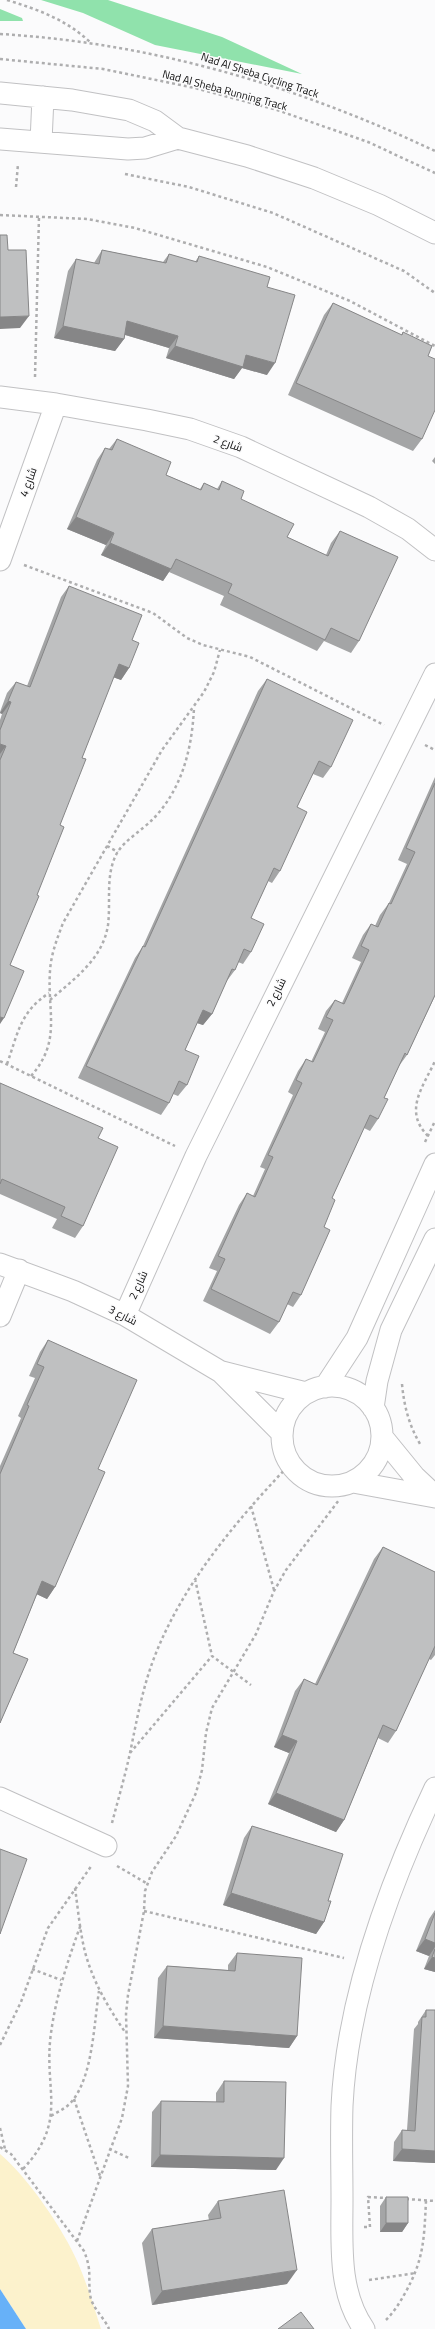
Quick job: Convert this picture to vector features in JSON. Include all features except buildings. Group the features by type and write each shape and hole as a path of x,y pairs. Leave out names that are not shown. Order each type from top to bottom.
{"street":[{"path":"0,93 43,97 129,110 155,121 178,138 247,156 314,178 379,205 435,233"},
{"path":"41,142 43,97"},
{"path":"0,139 128,149 145,148 178,138"},
{"name":"شارع 2","path":"0,397 35,400 190,430 241,447 369,507 408,528 435,550"},
{"name":"شارع 4","path":"1,558 56,404"},
{"name":"شارع 2","path":"125,1315 196,1156 435,674"},
{"path":"221,1372 316,1390 344,1387 360,1395 373,1408 381,1426 383,1438 378,1456 368,1471 353,1482 336,1486 318,1484 303,1477 290,1464 284,1449 282,1433 286,1418 294,1403 316,1390 348,1355 360,1332 435,1164"},
{"path":"373,1408 377,1381 391,1330 435,1239"},
{"name":"شارع 3","path":"0,1264 19,1270 125,1315 221,1372"},
{"path":"0,1316 19,1270"},
{"path":"221,1372 282,1433"},
{"path":"383,1438 414,1476 435,1497"},
{"path":"353,1482 435,1497"},
{"path":"364,2329 349,2301 345,2284 342,2227 342,2106 352,2034 368,1963 398,1872 435,1788"},
{"path":"0,1798 103,1851"}],"path":[{"path":"7,0 50,14 78,32 90,43"},
{"name":"Nad Al Sheba Cycling Track","path":"0,34 90,43 197,63 246,76 374,123 435,151"},
{"name":"Nad Al Sheba Running Track","path":"0,59 103,69 195,88 277,110 361,140 435,173"},
{"path":"124,174 189,187 273,213 404,271 435,293"},
{"path":"0,215 87,219 135,228 267,267 350,301 435,346"},
{"path":"35,400 38,216"},
{"path":"1,558 153,613 187,638 220,650 250,657 435,750"},
{"path":"31,1076 47,1055 51,1042 49,993 50,969 55,946 63,923 106,846 171,736 194,708 214,672 220,650"},
{"path":"50,1000 91,963 102,945 108,925 110,877 118,852 154,818 168,799 180,778 188,755 193,732 194,708"},
{"path":"106,846 118,852"},
{"path":"7,1064 25,1015 30,1007 49,993"},
{"path":"0,1061 196,1156"},
{"path":"428,1136 420,1128 415,1118 415,1106 435,1061"},
{"path":"402,1382 404,1404 412,1429 422,1447"},
{"path":"0,2046 21,2002 48,1928 75,1888 103,1851 130,1753 142,1693 156,1654 173,1616 195,1579 251,1505 290,1464"},
{"path":"77,2241 109,2149 122,2118 128,2086 126,2033 128,1995 148,1884 152,1872 188,1815 202,1770 208,1720 212,1708 256,1634 274,1591 286,1570 353,1482"},
{"path":"251,1505 274,1591"},
{"path":"195,1579 212,1656 251,1685"},
{"path":"130,1753 212,1656"},
{"path":"103,1851 148,1884"},
{"path":"75,1888 85,1952 99,1989 126,2033"},
{"path":"144,1911 368,1963"},
{"path":"23,2169 37,2154 46,2136 53,2098 49,2067 50,2035 61,1980 81,1924"},
{"path":"32,1969 61,1980"},
{"path":"50,2116 64,2109 74,2099 89,2061 99,1989"},
{"path":"74,2099 100,2176"},
{"path":"0,2128 5,2150"},
{"path":"0,2147 5,2150 23,2169 84,2251 90,2267 90,2294 93,2304 109,2329"},
{"path":"109,2149 129,2158"},
{"path":"342,2227 370,2227 368,2197 390,2198"},
{"path":"404,2199 435,2201"},
{"path":"384,2322 397,2307 416,2273 424,2239 426,2201"},
{"path":"345,2284 416,2273"}],"green space":[{"path":"41,0 108,0 222,37 302,74 155,45 83,13"},
{"path":"0,9 22,18 23,21 0,21"}],"sand":[{"path":"0,2154 33,2189 64,2235 81,2271 101,2329 26,2329 0,2289"}],"water":[{"path":"0,2289 26,2329 0,2329"}]}
